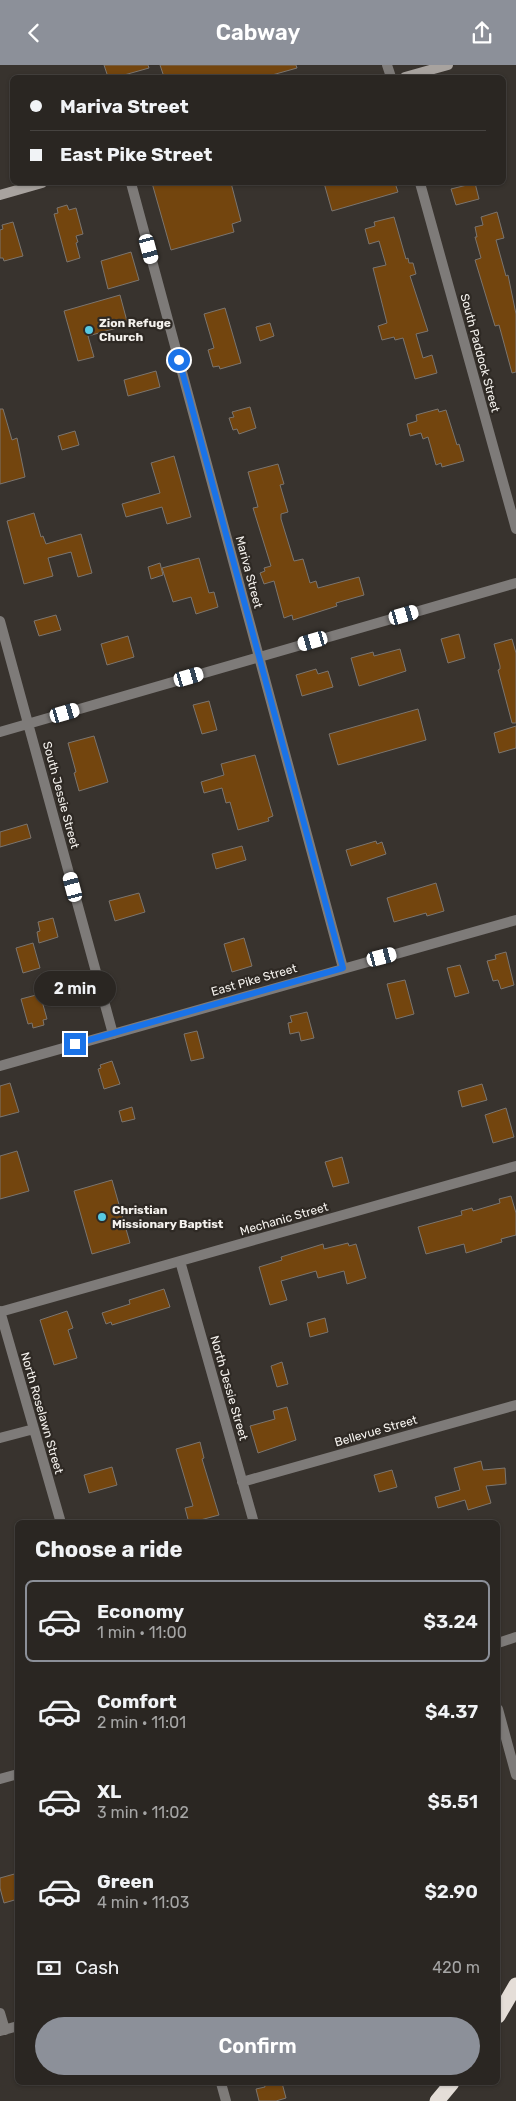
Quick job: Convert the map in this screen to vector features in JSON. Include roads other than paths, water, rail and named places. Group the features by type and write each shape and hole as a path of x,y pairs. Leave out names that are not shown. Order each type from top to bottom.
{"highway":[{"path":"500,2013 516,1985"},
{"path":"437,2101 450,2085"}],"main road":[{"path":"412,75 448,65"},
{"path":"0,195 35,185"}],"street":[{"name":"Mariva Street","path":"132,185 343,968"},
{"name":"South Paddock Street","path":"421,185 516,529"},
{"path":"0,732 516,583"},
{"name":"South Jessie Street","path":"0,621 113,1034"},
{"name":"East Pike Street","path":"0,1066 516,920"},
{"name":"Mechanic Street","path":"0,1311 516,1166"},
{"name":"North Jessie Street","path":"180,1261 253,1520"},
{"name":"North Roselawn Street","path":"0,1311 59,1520"},
{"name":"Bellevue Street","path":"242,1482 516,1405"},
{"path":"0,1438 34,1429"},
{"path":"500,1642 516,1637"},
{"path":"500,1716 516,1775"},
{"path":"0,1779 15,1775"},
{"path":"0,2013 2,2030 15,2027"},
{"path":"221,2085 226,2101"}],"place":[{"name":"Zion Refuge Church","path":"89,330"},
{"name":"Christian Missionary Baptist","path":"102,1217"}]}
